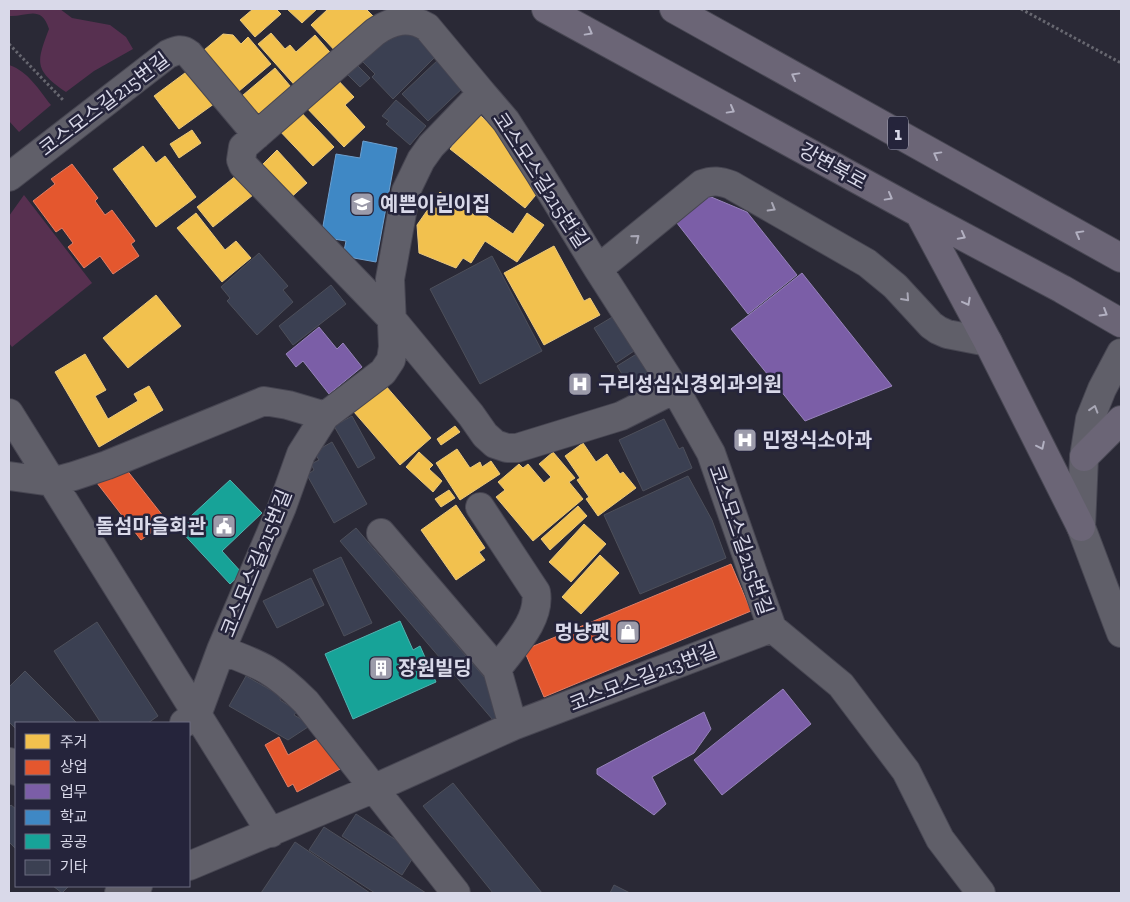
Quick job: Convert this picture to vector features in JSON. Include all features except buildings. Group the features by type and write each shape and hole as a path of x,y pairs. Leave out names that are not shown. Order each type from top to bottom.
{"highway":[{"name":"강변북로","path":"546,9 919,213 1062,288 1121,324"},
{"name":"1","path":"674,9 1121,258"},
{"path":"919,213 988,342 1082,527"},
{"path":"1084,457 1121,420"}],"street":[{"name":"코스모스길215번길","path":"675,389 621,416 517,448 507,448 495,444 484,435 471,415 390,317 243,165 241,160 243,147 385,25 397,21 417,21 427,28 506,121 675,389 711,453 772,628 841,685 906,771 940,839 981,893"},
{"name":"코스모스길215번길","path":"9,177 168,54 178,49 185,50 189,54 257,135"},
{"name":"코스모스길215번길","path":"191,719 282,507 301,454 325,416 383,372 391,360 393,346 390,317 390,279 406,191 421,160 431,146 482,93"},
{"name":"코스모스길215번길","path":"598,269 702,184 720,181 731,185 866,263 895,286 931,325 938,330 947,334 988,342"},
{"path":"1121,353 1095,404 1084,457 1082,527 1121,633"},
{"path":"9,476 52,482 107,465 255,403 264,401 325,416"},
{"path":"9,413 52,482 191,719 271,833"},
{"path":"480,507 536,592 538,599 533,617 497,669"},
{"path":"381,533 497,669 514,726"},
{"name":"코스모스길213번길","path":"190,866 271,833 514,726 772,628"},
{"path":"221,650 257,664 282,678 306,702 456,893"},
{"path":"120,893 135,887"}],"path":[{"path":"1021,9 1121,63"},
{"path":"9,44 82,120"}],"shaded area":[{"path":"9,9 60,9 72,18 110,25 126,37 133,49 94,71 66,92 48,78 41,65 40,58 49,29 46,21 38,14 33,13 9,16"},
{"path":"9,65 27,76 51,105 19,132 9,121"},
{"path":"24,195 92,283 12,347 9,343 9,216"}],"place":[{"name":"예쁜이린이집","path":"362,204"},
{"name":"구리성심신경외과의원","path":"580,384"},
{"name":"민정식소아과","path":"745,440"},
{"name":"돌섬마을회관","path":"224,526"},
{"name":"멍냥펫","path":"628,632"},
{"name":"장원빌딩","path":"381,668"}]}
